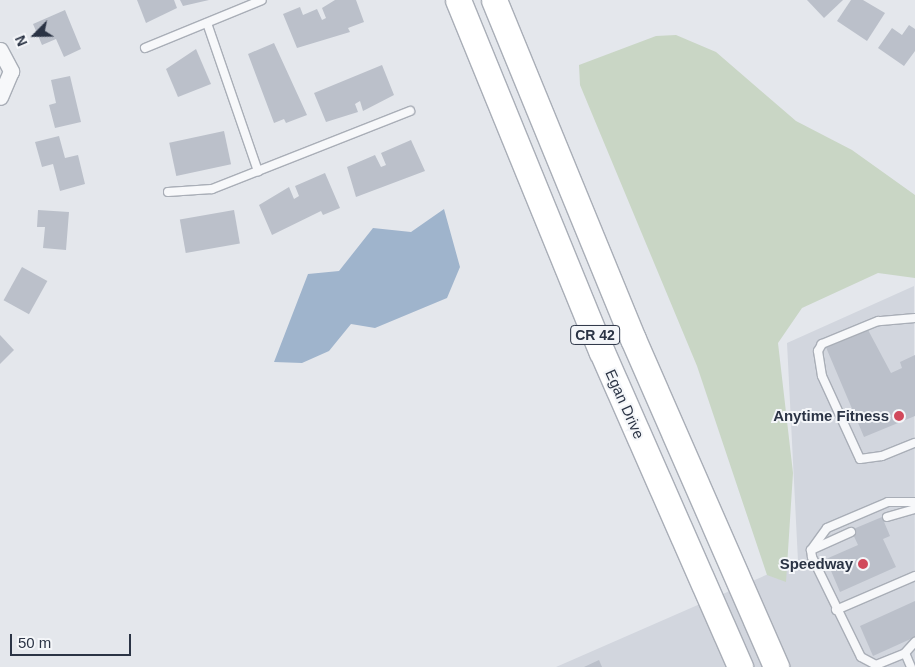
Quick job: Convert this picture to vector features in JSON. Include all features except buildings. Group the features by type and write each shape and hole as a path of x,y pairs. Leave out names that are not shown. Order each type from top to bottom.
{"highway":[{"name":"Egan Drive","path":"458,0 602,352 740,667"},
{"name":"CR 42","path":"494,0 632,339 776,667"}],"street":[{"path":"0,50 10,71 0,97"}],"lane":[{"path":"145,48 262,0"},
{"path":"207,22 258,171"},
{"path":"168,192 212,189 410,111"},
{"path":"915,318 878,321 822,344 818,351 822,376 860,459 882,456 915,443"},
{"path":"811,550 827,528 888,502 915,502"},
{"path":"887,517 915,509"},
{"path":"811,550 851,532"},
{"path":"811,550 852,647 868,662 876,664 905,653 915,642"},
{"path":"836,610 915,576"},
{"path":"905,653 910,667"}],"shaded area":[{"path":"914,286 915,667 556,667 798,561 787,343"}],"green space":[{"path":"676,35 716,52 796,121 852,150 915,195 915,278 878,273 802,308 778,343 793,473 786,582 767,575 697,366 580,85 579,65 656,36"}],"water":[{"path":"444,209 460,267 447,298 375,328 351,324 329,351 302,363 274,362 308,274 339,271 373,228 411,232"}],"place":[{"name":"Anytime Fitness","path":"899,416"},
{"name":"Speedway","path":"863,564"}]}
